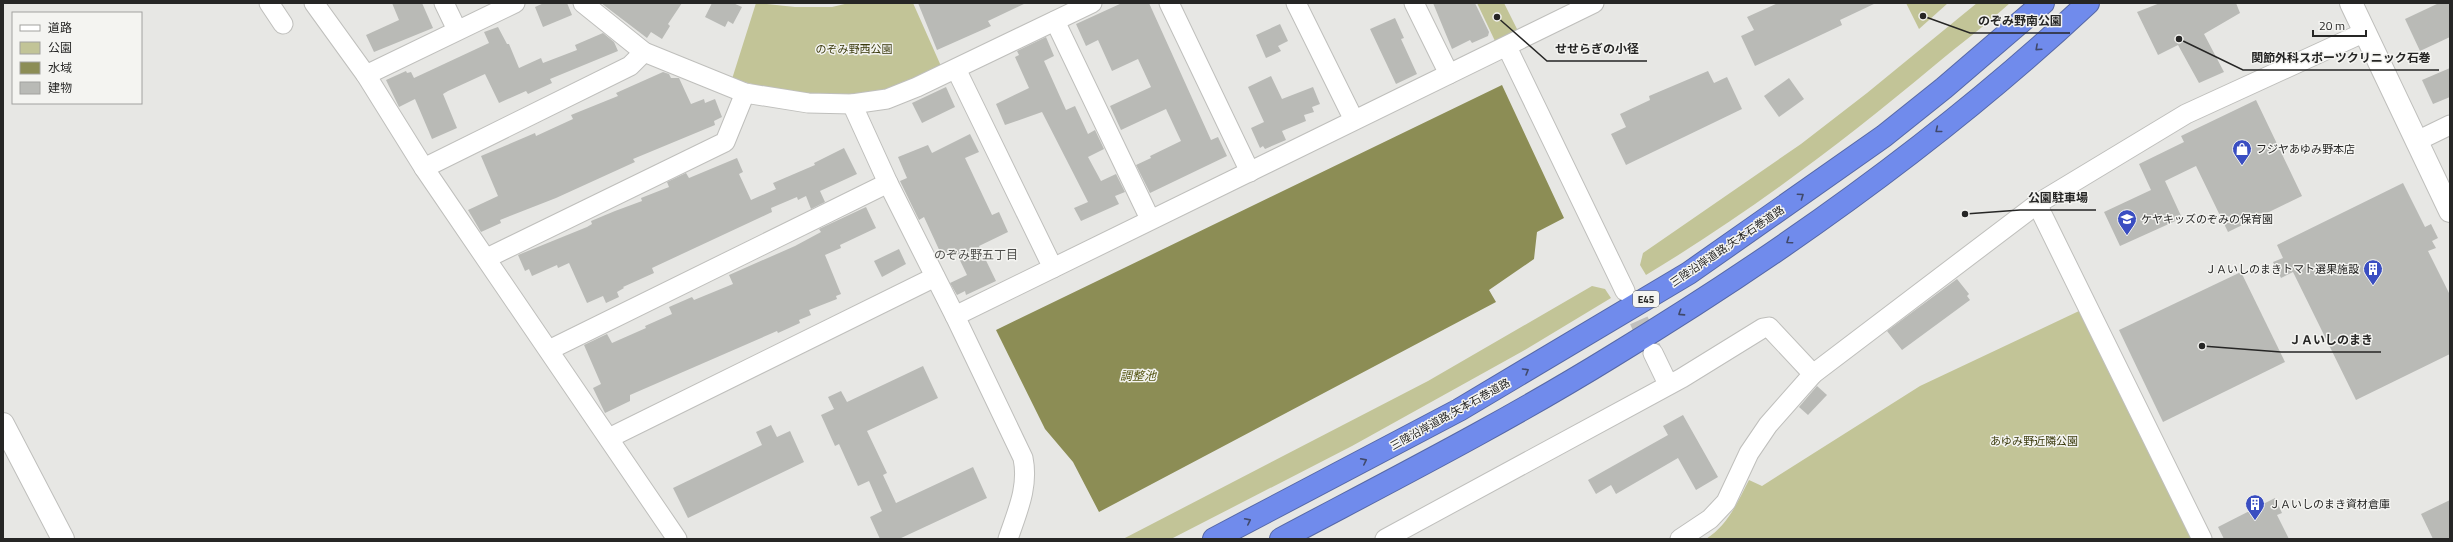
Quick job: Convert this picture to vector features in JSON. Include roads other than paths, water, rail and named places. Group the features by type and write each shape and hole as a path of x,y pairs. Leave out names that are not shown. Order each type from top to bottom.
{"highway":[{"name":"三陸沿岸道路;矢本石巻道路","path":"1214,539 1459,410 1689,274 1884,136 1950,83 2043,3"},
{"path":"1281,539 1548,394 1704,298 1844,202 1897,163 2030,55 2088,3"}],"street":[{"path":"269,3 283,24"},
{"path":"314,3 366,75 424,168 487,258 677,539"},
{"path":"444,3 457,30"},
{"path":"366,75 515,3"},
{"path":"583,3 644,52 745,93 808,103 852,104 887,99 956,69 1092,3"},
{"path":"1169,3 1250,172"},
{"path":"1296,3 1354,120"},
{"path":"1414,3 1449,74"},
{"path":"955,316 1150,219 1250,172 1594,3"},
{"path":"2351,3 2450,211"},
{"path":"1055,21 1150,219"},
{"path":"1680,539 1710,519 1726,502 1749,454 1768,425 1813,374 2037,204 2186,114 2364,32"},
{"path":"1507,46 1625,291"},
{"path":"424,168 630,66 644,52"},
{"path":"956,69 1053,268"},
{"path":"487,258 725,142 745,93"},
{"path":"852,104 888,183 955,316 1023,458 1026,471 1023,494 1008,539"},
{"path":"2417,141 2450,125"},
{"path":"549,350 888,183"},
{"path":"2037,204 2202,539"},
{"path":"609,438 935,277"},
{"path":"1385,539 1668,384 1763,328 1769,327 1813,374"},
{"path":"1653,353 1668,384"},
{"path":"3,424 63,539"}],"water":[{"name":"調整池","path":"1502,85 1564,218 1537,232 1534,259 1489,290 1496,302 1099,512 1073,462 1045,429 996,330"}],"tunnel":[{"path":"1627,294 1652,350"}],"place":[{"name":"のぞみ野南公園","path":"1923,16"},
{"name":"せせらぎの小径","path":"1497,17"},
{"name":"関節外科スポーツクリニック石巻","path":"2179,39"},
{"name":"フジヤあゆみ野本店","path":"2242,166"},
{"name":"公園駐車場","path":"1965,214"},
{"name":"ケヤキッズのぞみの保育園","path":"2127,236"},
{"name":"ＪＡいしのまきトマト選果施設","path":"2373,286"},
{"name":"ＪＡいしのまき","path":"2202,346"},
{"name":"ＪＡいしのまき資材倉庫","path":"2255,521"}],"district":[{"name":"のぞみ野五丁目","path":"976,255"}],"park label":[{"name":"のぞみ野西公園","path":"854,49"},
{"name":"あゆみ野近隣公園","path":"2034,441"}]}
